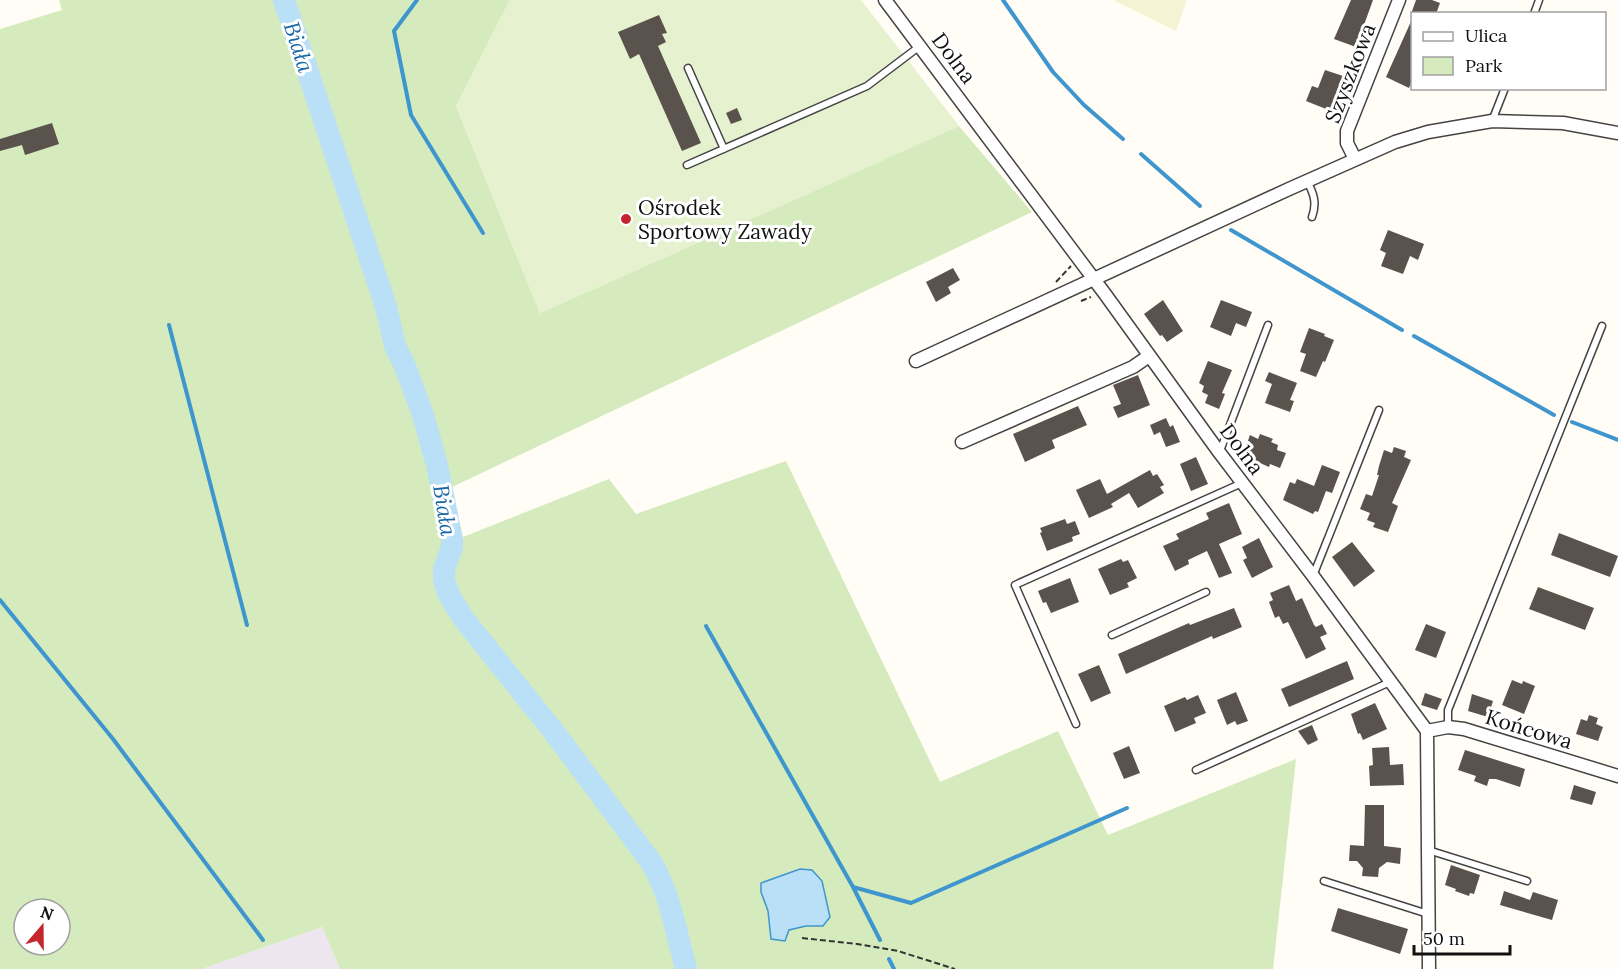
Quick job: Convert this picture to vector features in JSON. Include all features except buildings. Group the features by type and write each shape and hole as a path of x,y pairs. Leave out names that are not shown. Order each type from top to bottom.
{"street":[{"name":"Dolna","path":"885,0 1095,280 1427,731"},
{"name":"Szyszkowa","path":"1355,159 1347,143 1347,131 1399,0"},
{"path":"916,361 1395,142 1428,132 1492,121 1563,123 1618,133"},
{"path":"962,442 1133,367 1149,356"},
{"name":"Końcowa","path":"1427,731 1448,727 1464,729 1618,776"},
{"path":"1427,731 1430,969"}],"lane":[{"path":"687,165 867,86 921,46"},
{"path":"688,68 724,149"},
{"path":"1492,121 1504,90"},
{"path":"1307,181 1315,199 1316,207 1312,217"},
{"path":"1220,452 1268,325"},
{"path":"1448,727 1448,710 1602,327"},
{"path":"1313,576 1379,410"},
{"path":"1076,724 1015,585 1243,483"},
{"path":"1112,635 1206,592"},
{"path":"1196,770 1390,682"},
{"path":"1428,850 1527,882"},
{"path":"1324,881 1428,914"}],"path":[{"path":"1055,283 1079,260"},
{"path":"1081,301 1090,297 1097,298"},
{"path":"802,938 898,951 955,969"}],"shaded area":[{"path":"1113,0 1187,0 1176,31"},
{"path":"322,927 340,969 202,969"}],"green space":[{"path":"59,0 510,0 456,106 540,313 959,126 1032,212 450,488 463,537 609,479 636,514 786,461 940,782 1058,731 1108,835 1296,759 1273,969 340,969 322,927 202,969 0,969 0,29 62,10"},
{"name":"Ośrodek Sportowy Zawady","path":"510,0 861,0 959,126 540,313 456,106"}],"water":[{"path":"800,869 812,870 822,881 830,917 823,926 806,926 789,930 785,941 771,939 768,911 761,892 761,883"}],"waterway":[{"name":"Biała","path":"284,0 386,307 395,346 423,415 437,465 452,540 452,547 444,569 444,580 449,595 463,618 554,732 651,862 664,888 686,969"},
{"path":"417,0 394,31 411,115 483,233"},
{"path":"1003,0 1053,72 1084,105 1123,139"},
{"path":"1141,154 1200,206"},
{"path":"1231,230 1402,330"},
{"path":"169,325 247,625"},
{"path":"1414,336 1554,415"},
{"path":"1572,422 1618,440"},
{"path":"0,600 113,739 263,940"},
{"path":"706,626 853,887 880,940"},
{"path":"853,887 911,903 1127,808"},
{"path":"889,959 894,969"}],"place":[{"name":"Ośrodek Sportowy Zawady","path":"626,219"}]}
